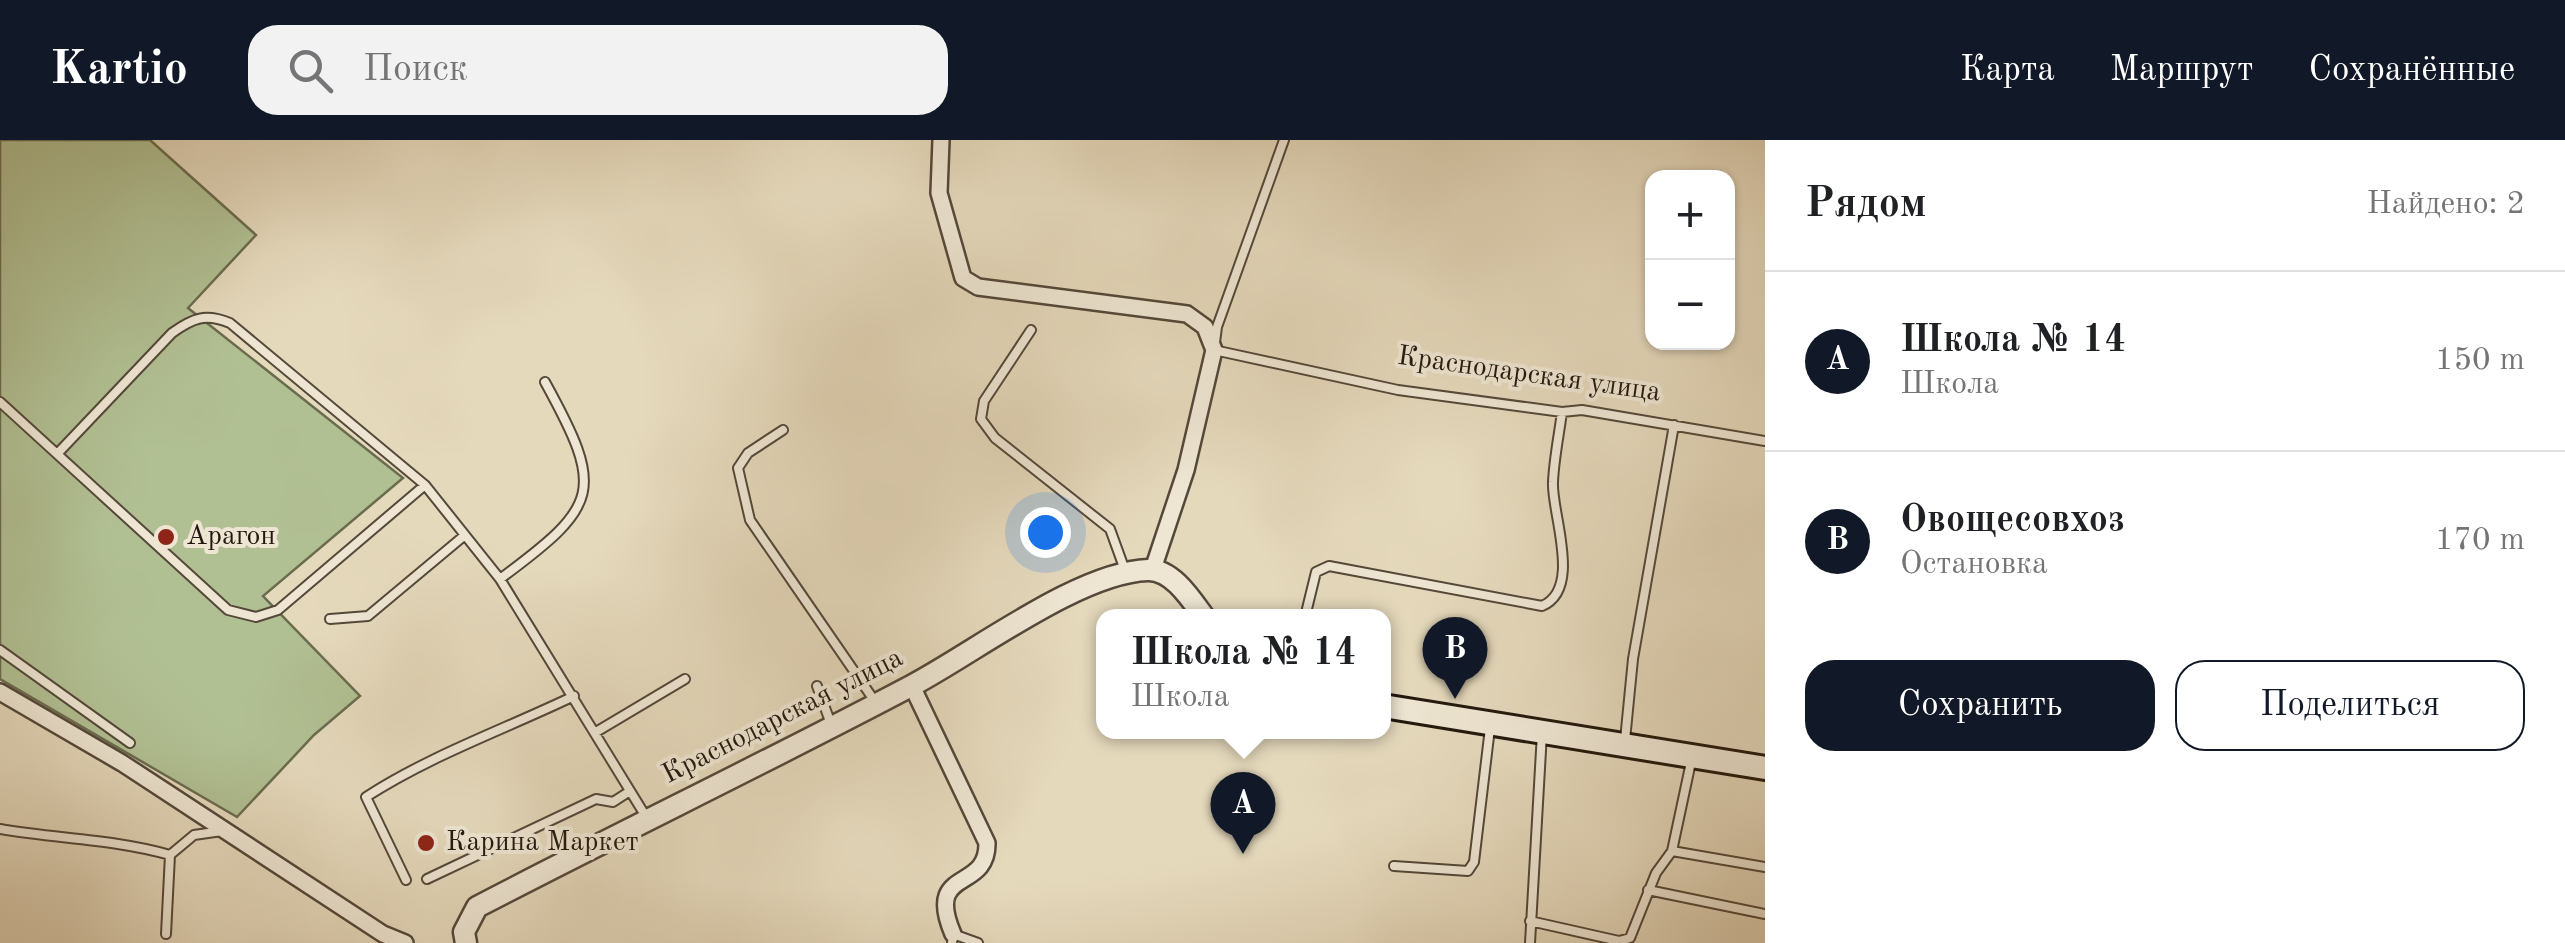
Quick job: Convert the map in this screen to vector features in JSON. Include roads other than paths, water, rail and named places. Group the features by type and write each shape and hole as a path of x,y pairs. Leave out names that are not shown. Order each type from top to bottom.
{"main road":[{"path":"1391,707 1765,768"}],"street":[{"path":"942,140 939,193 962,278 978,288 1188,314 1204,326 1214,350 1186,470 1153,569 1180,585 1199,609"},
{"name":"Краснодарская улица","path":"466,943 464,932 477,907 912,686 1076,592 1126,573 1153,569"},
{"path":"912,686 987,843 983,864 945,895 942,903 952,939"},
{"path":"0,692 122,763 382,934 404,943"}],"lane":[{"path":"1214,350 1217,327 1284,140"},
{"path":"58,453 172,332 190,320 210,315 230,324 424,485 500,579 648,820"},
{"path":"1031,330 984,402 981,419 994,438 1110,529 1126,573"},
{"name":"Краснодарская улица","path":"1214,350 1398,390 1562,412 1582,410 1765,441"},
{"path":"500,579 554,539 571,521 587,476 578,442 545,382"},
{"path":"0,402 228,610 256,617 278,610 424,485"},
{"path":"1307,609 1316,572 1329,566 1542,606 1550,602 1558,592 1564,544 1552,486 1562,412"},
{"path":"1624,744 1633,659 1674,425"},
{"path":"783,430 748,453 738,468 750,520 876,703"},
{"path":"330,619 368,616 465,535"},
{"path":"0,650 130,743"},
{"path":"596,732 685,679"},
{"path":"817,686 832,726"},
{"path":"406,880 366,797 422,761 497,733 574,696"},
{"path":"1394,866 1468,870 1474,862 1490,723"},
{"path":"1530,943 1542,731"},
{"path":"1530,921 1620,941 1630,938 1648,890 1672,851 1692,755"},
{"path":"426,879 596,799 614,802 630,791"},
{"path":"0,829 62,840 122,841 170,855"},
{"path":"166,934 170,855 194,836 222,831"},
{"path":"1672,851 1765,868"},
{"path":"1648,890 1765,914"},
{"path":"952,939 978,943"}],"place":[{"name":"Арагон","path":"166,537"},
{"name":"Овощесовхоз","path":"1455,699"},
{"name":"Карина Маркет","path":"426,843"},
{"name":"Школа № 14","path":"1243,854"}]}
